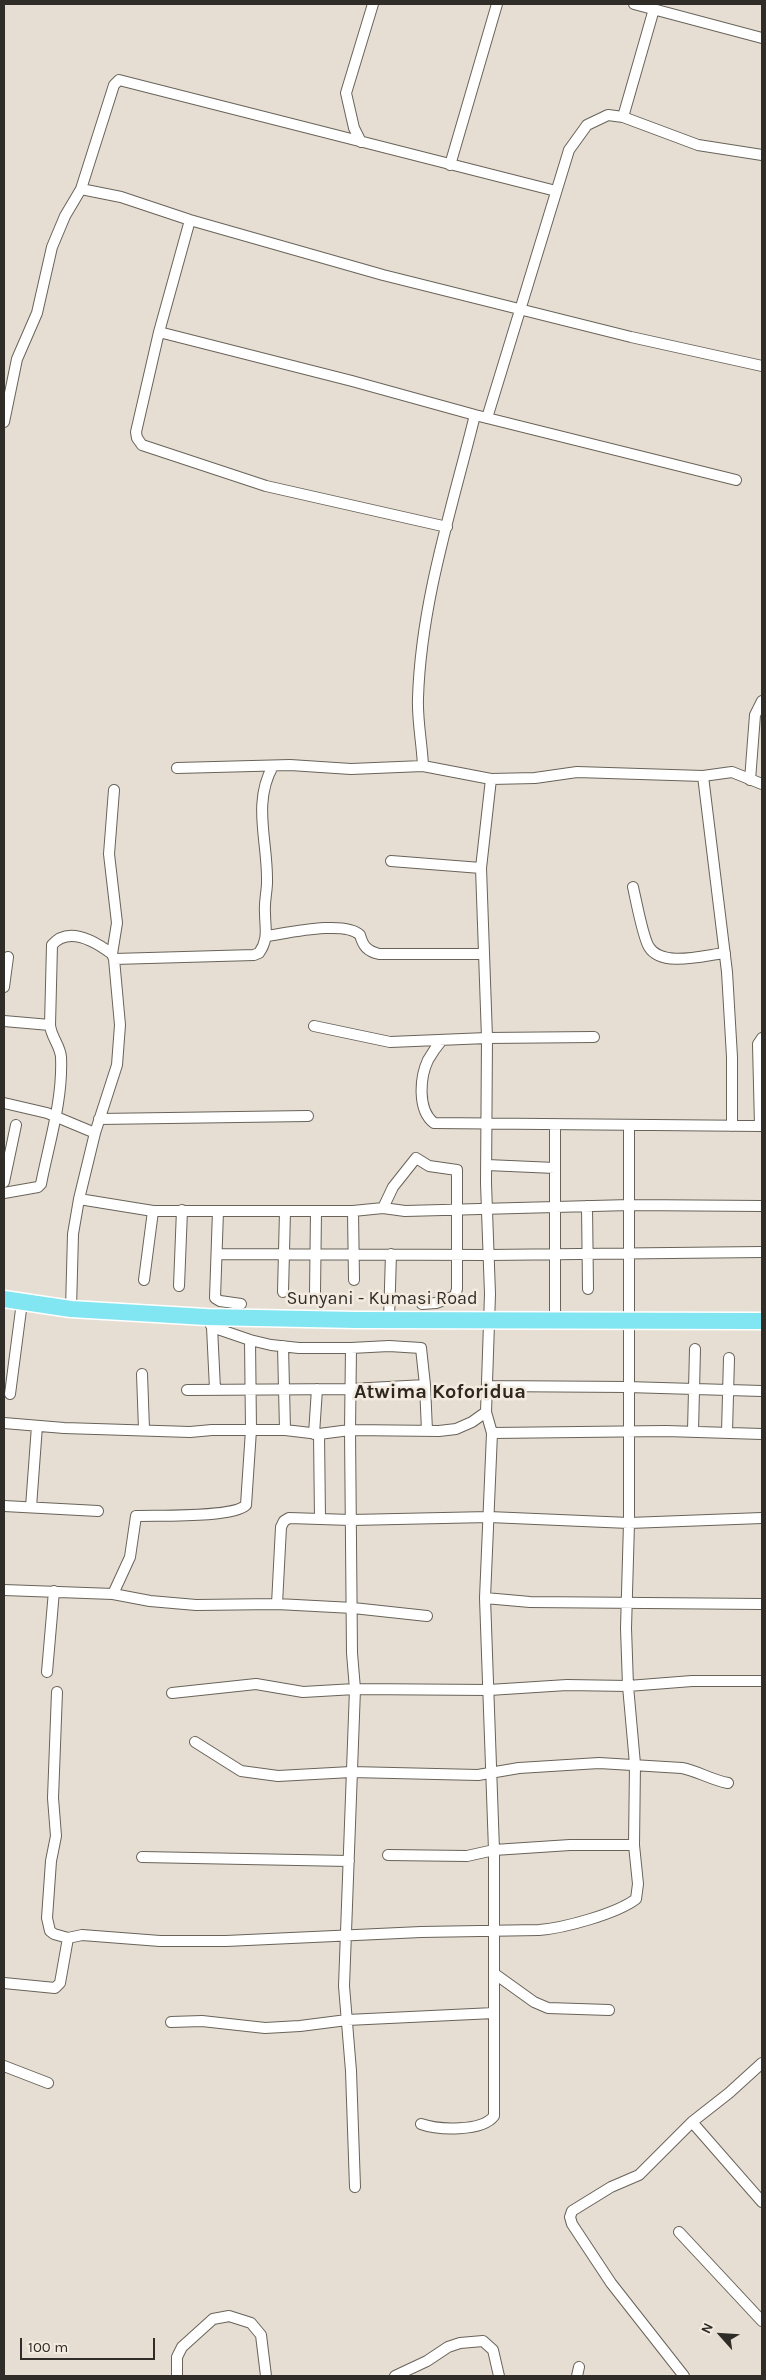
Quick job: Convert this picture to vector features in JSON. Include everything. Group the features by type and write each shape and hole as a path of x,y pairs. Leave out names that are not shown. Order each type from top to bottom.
{"main road":[{"name":"Sunyani - Kumasi Road","path":"4,1299 71,1309 209,1322 490,1319 762,1321"}],"street":[{"path":"360,142 354,128 346,93 373,4"},
{"path":"450,165 497,4"},
{"path":"634,4 762,38"},
{"path":"623,117 654,8"},
{"path":"4,422 17,359 37,313 52,248 67,210 81,189 114,85 119,80 556,191"},
{"path":"487,418 556,191 570,150 584,129 603,116 623,117 698,145 762,155"},
{"path":"81,189 121,197 190,220 383,275 640,339 762,366"},
{"path":"190,220 159,332 136,432 137,438 142,445 266,486 448,527"},
{"path":"159,332 352,381 475,415 736,480"},
{"path":"423,766 418,698 421,648 475,415"},
{"path":"750,780 755,715 762,701"},
{"path":"4,1193 38,1187 41,1184 56,1117 61,1058 59,1047 51,1033 50,1025 52,945 55,941 72,935 94,941 113,956 254,955 259,953 267,936 265,913 267,882 262,830 262,793 264,780 272,766"},
{"path":"177,768 423,766 491,779 534,778 577,772 703,776 732,772 762,784"},
{"path":"703,776 725,952 732,1057 732,1126"},
{"path":"421,2124 442,2129 481,2124 490,2121 494,2116 494,1850 485,1598 492,1432 486,1412 490,1319 486,1210 486,1038 481,868 491,779"},
{"path":"71,1309 73,1234 79,1199 95,1133 117,1066 119,1048 120,1026 113,956 117,923 109,854 114,790"},
{"path":"391,861 481,868"},
{"path":"633,887 649,947 660,957 674,960 725,952"},
{"path":"267,936 306,930 348,928 360,935 363,945 371,952 379,954 484,954"},
{"path":"4,987 8,957"},
{"path":"4,1021 50,1025"},
{"path":"314,1026 390,1042 486,1038 594,1037"},
{"path":"442,1040 428,1061 422,1088 423,1106 430,1120 434,1123 761,1126 758,1044 762,1038"},
{"path":"4,1103 39,1110 95,1133"},
{"path":"100,1120 308,1116"},
{"path":"4,1182 16,1125"},
{"path":"555,1125 555,1319"},
{"path":"57,1692 53,1798 56,1836 51,1861 47,1918 50,1931 54,1934 68,1938 82,1935 160,1941 217,1941 553,1928 630,1904 636,1899 638,1892 634,1845 635,1764 628,1686 626,1628 628,1602 629,1125"},
{"path":"383,1208 392,1187 418,1158 429,1166 457,1170 457,1289 455,1296 436,1303 422,1304"},
{"path":"487,1165 555,1168"},
{"path":"79,1199 153,1211 353,1211 383,1208 405,1212 555,1206 762,1206"},
{"path":"587,1206 588,1289"},
{"path":"179,1286 182,1210"},
{"path":"218,1210 215,1298 220,1301 241,1304"},
{"path":"144,1280 153,1211"},
{"path":"283,1292 285,1211"},
{"path":"315,1294 316,1211"},
{"path":"353,1211 354,1280"},
{"path":"216,1254 488,1255 762,1252"},
{"path":"389,1320 391,1254"},
{"path":"10,1394 22,1302"},
{"path":"215,1389 209,1322 250,1340 283,1346 418,1347 423,1352 427,1431"},
{"path":"113,1594 130,1557 136,1516 221,1514 244,1507 251,1430 249,1389 250,1340"},
{"path":"283,1346 285,1430"},
{"path":"351,1348 352,1653 355,1690 349,1861 344,1935 355,2187"},
{"path":"693,1431 695,1349"},
{"path":"728,1432 727,1390 729,1358"},
{"path":"142,1374 144,1429"},
{"path":"187,1390 350,1389 425,1385"},
{"path":"487,1386 628,1387 762,1391"},
{"path":"317,1389 320,1519"},
{"path":"4,1423 190,1432 285,1430 317,1434 350,1430 427,1431 456,1429 472,1422 486,1412"},
{"path":"31,1507 37,1426"},
{"path":"492,1432 693,1431 762,1434"},
{"path":"4,1506 98,1511"},
{"path":"277,1604 281,1533 284,1521 289,1518 351,1520 489,1517 628,1522 762,1518"},
{"path":"4,1590 113,1594 150,1601 196,1605 277,1604 353,1608 427,1616"},
{"path":"47,1672 54,1591"},
{"path":"485,1598 530,1602 762,1604"},
{"path":"172,1693 256,1684 303,1692 489,1690 567,1685 628,1686 692,1681 762,1681"},
{"path":"195,1742 241,1771 293,1776 351,1772 465,1775 566,1763 635,1764 693,1770 715,1781 728,1784"},
{"path":"388,1855 467,1856 494,1850 570,1845 634,1845"},
{"path":"142,1857 349,1861"},
{"path":"4,1983 55,1988 60,1983 68,1938"},
{"path":"495,1974 534,2002 548,2008 609,2010"},
{"path":"171,2022 202,2021 264,2028 347,2020 494,2013"},
{"path":"684,2376 611,2283 572,2224 570,2217 572,2211 605,2190 638,2175 692,2122 762,2063"},
{"path":"4,2066 48,2083"},
{"path":"692,2122 762,2202"},
{"path":"679,2232 762,2322"},
{"path":"177,2376 177,2357 182,2347 213,2319 230,2316 252,2323 261,2335 266,2376"},
{"path":"395,2376 426,2361 448,2347 460,2343 483,2341 493,2350 499,2376"}],"district":[{"name":"Atwima Koforidua","path":"440,1392"}]}
